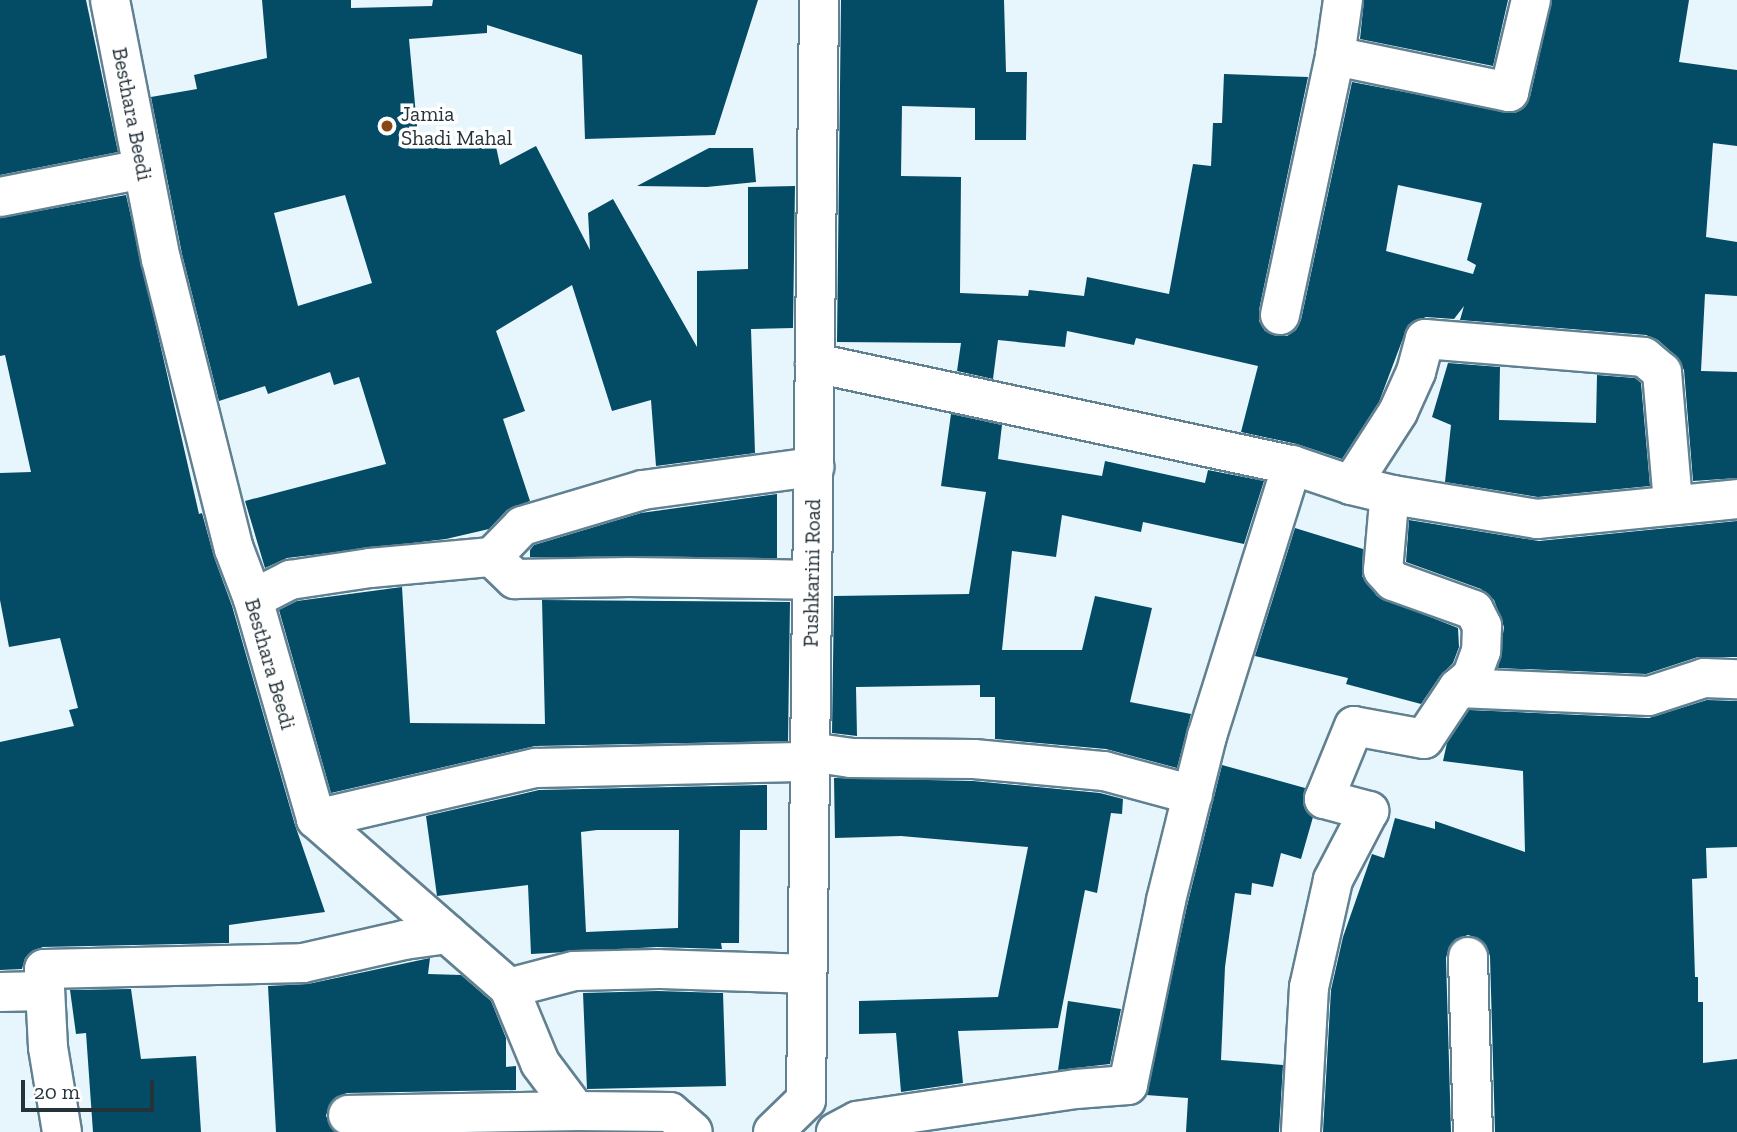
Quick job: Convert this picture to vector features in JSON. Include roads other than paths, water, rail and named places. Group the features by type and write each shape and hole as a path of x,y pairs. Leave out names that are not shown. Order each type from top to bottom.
{"street":[{"name":"Besthara Beedi","path":"110,0 160,258 234,549 253,600 316,819"},
{"name":"Pushkarini Road","path":"775,1128 806,1100 819,0"},
{"path":"1280,315 1335,55 1343,0"},
{"path":"1335,55 1509,92 1531,0"},
{"path":"0,197 143,169"},
{"path":"1351,485 1398,412 1416,372 1425,339 1644,357 1662,372 1672,503"},
{"path":"814,363 1292,465 1351,485 1393,495 1536,519 1672,503 1737,499"},
{"path":"836,1132 857,1121 1076,1089 1128,1085 1166,901 1207,736 1292,465"},
{"path":"253,600 290,580 370,568 492,557 522,526 643,490 814,467"},
{"path":"1301,1132 1309,987 1333,880 1369,811 1324,799 1353,726 1424,739 1458,688 1472,676 1481,651 1482,626 1474,610 1393,581 1383,570 1389,502 1393,495"},
{"path":"492,557 515,579 629,577 812,580"},
{"path":"1458,688 1649,696 1704,678 1737,679"},
{"path":"316,819 536,768 810,757 974,759 1104,771 1193,795"},
{"path":"316,819 509,988 540,1063 576,1111"},
{"path":"62,1132 48,1047 44,969 303,963 404,940 448,934"},
{"path":"1468,957 1473,1132"},
{"path":"509,988 574,971 657,968 807,974"},
{"path":"0,992 44,991"},
{"path":"348,1115 670,1112 693,1132"},
{"path":"775,1128 823,1132"}],"place":[{"name":"Jamia Shadi Mahal","path":"387,126"}]}
